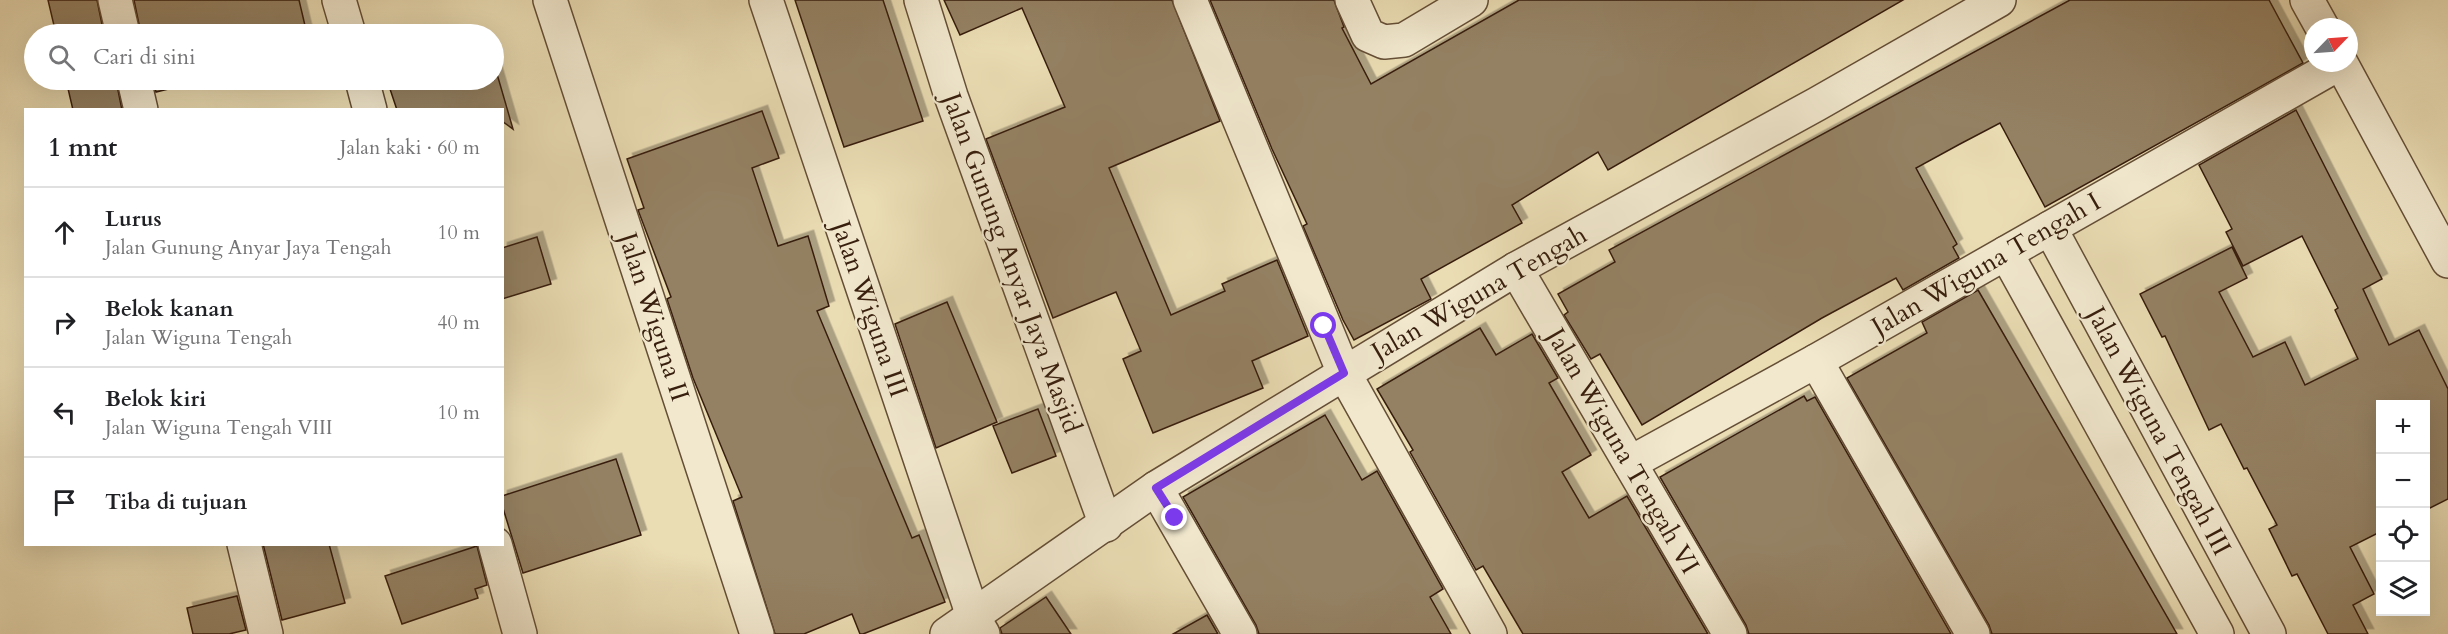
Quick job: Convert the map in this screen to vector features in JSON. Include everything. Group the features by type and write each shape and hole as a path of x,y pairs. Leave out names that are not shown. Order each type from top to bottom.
{"street":[{"path":"115,0 121,24"},
{"path":"339,0 346,24"},
{"name":"Jalan Wiguna II","path":"550,0 757,634"},
{"name":"Jalan Wiguna III","path":"766,0 968,628"},
{"name":"Jalan Gunung Anyar Jaya Masjid","path":"921,0 951,96 1106,525"},
{"path":"1190,0 1344,373 1490,634"},
{"path":"1352,0 1368,35 1384,42 1404,40 1471,0"},
{"name":"Jalan Wiguna Tengah","path":"968,628 1156,488 1344,373 1516,269 1817,104 1999,0"},
{"path":"2307,0 2317,18"},
{"name":"Jalan Wiguna Tengah I","path":"1630,463 1816,361 2325,72"},
{"path":"2346,72 2448,261"},
{"path":"136,90 141,108"},
{"path":"365,90 369,108"},
{"name":"Jalan Wiguna Tengah III","path":"2050,228 2269,634"},
{"name":"Jalan Wiguna Tengah III","path":"2006,253 2217,634"},
{"name":"Jalan Wiguna Tengah VI","path":"1516,269 1730,634"},
{"path":"1816,361 1973,634"},
{"path":"1156,488 1240,634"},
{"path":"244,546 266,634"},
{"path":"496,546 520,634"}],"building":[{"path":"48,0 97,0 102,24 54,24"},
{"path":"134,0 299,0 305,24 139,24"},
{"path":"795,0 883,0 923,121 844,147"},
{"path":"944,0 1172,0 1220,121 1109,168 1171,315 1225,291 1222,284 1277,260 1308,336 1252,361 1263,388 1153,433 1123,359 1141,351 1116,292 1053,318 986,139 1065,107 1022,8 960,35"},
{"path":"1210,0 1334,0 1344,27 1342,28 1371,84 1519,0 1903,0 1608,170 1598,152 1512,205 1522,223 1421,279 1431,299 1354,340 1343,320 1303,226 1307,224 1272,149"},
{"path":"2070,0 2269,0 2303,63 2045,207 2000,123 1916,168 1957,244 1953,247 1959,258 1903,290 1896,278 1822,318 1642,425 1600,354 1591,359 1564,315 1568,312 1558,294 1615,262 1609,250"},
{"path":"68,90 118,90 122,108 73,108"},
{"path":"390,90 502,90 513,129 504,122 504,108 396,108"},
{"path":"2296,110 2382,279 2363,289 2389,345 2419,330 2448,389 2448,499 2430,508 2430,400 2376,400 2376,534 2350,547 2374,594 2353,605 2368,634 2328,634 2297,574 2292,576 2269,529 2277,525 2247,468 2244,469 2221,424 2209,430 2165,336 2162,337 2140,294 2232,247 2247,278 2219,292 2253,357 2285,342 2305,385 2358,359 2335,310 2338,308 2302,236 2243,266 2226,232 2232,229 2199,165"},
{"path":"762,111 779,158 752,168 778,246 808,236 829,306 817,311 912,538 919,535 945,602 863,634 860,634 852,614 804,634 775,634 733,501 742,497 693,378 667,299 671,297 638,210 644,208 627,159"},
{"path":"537,237 551,284 504,298 504,247"},
{"path":"1978,290 2177,634 1992,634 1989,625 1847,378 1927,333 1922,322"},
{"path":"947,302 997,422 936,448 895,324"},
{"path":"1480,328 1496,355 1532,334 1558,378 1549,383 1591,455 1562,472 1589,518 1627,496 1708,634 1523,634 1483,566 1476,570 1410,452 1413,450 1377,389"},
{"path":"1804,396 1807,401 1815,397 1951,634 1749,634 1746,625 1660,477"},
{"path":"1038,409 1056,456 1012,473 993,426"},
{"path":"1325,415 1362,480 1377,471 1443,589 1430,597 1451,634 1259,634 1183,497"},
{"path":"616,459 641,535 523,573 504,511 504,495"},
{"path":"264,546 330,546 345,603 282,620"},
{"path":"477,546 487,585 475,589 478,598 402,624 385,576"},
{"path":"237,596 246,630 229,634 193,634 187,608"},
{"path":"1046,597 1071,634 1002,634 1000,628"},
{"path":"1207,615 1218,634 1173,634"}],"route":[{"path":"1175,518 1156,488 1344,373 1324,326"}]}
